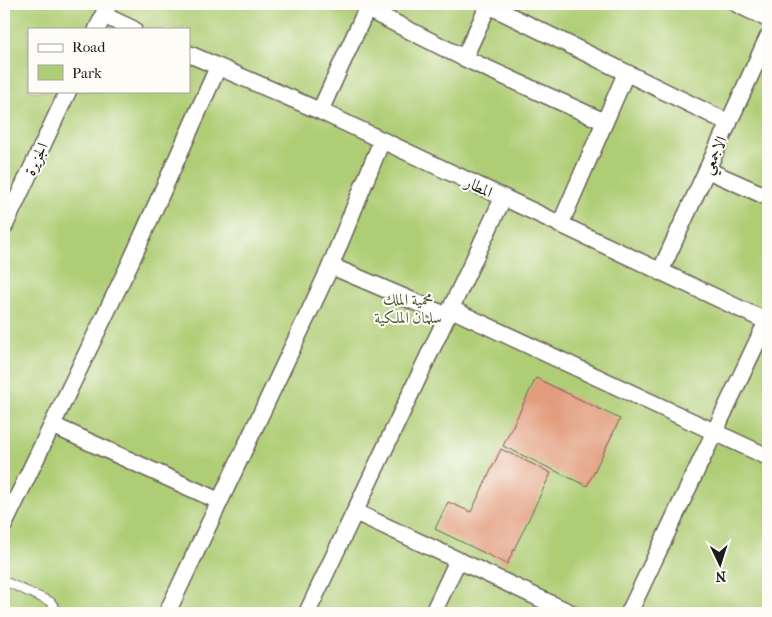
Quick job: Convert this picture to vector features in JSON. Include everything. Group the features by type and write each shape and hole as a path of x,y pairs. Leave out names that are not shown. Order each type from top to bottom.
{"street":[{"path":"737,4 768,19"},
{"path":"464,58 489,5 729,123"},
{"path":"320,110 368,6 464,58 605,122"},
{"path":"103,16 131,28"},
{"name":"الاجمعي","path":"660,272 768,38"},
{"name":"المطار","path":"190,54 320,110 768,322"},
{"path":"4,526 132,259 218,67"},
{"path":"560,225 626,73"},
{"name":"الجزيرة","path":"4,227 68,92"},
{"path":"167,613 331,266 382,140"},
{"path":"707,170 768,197"},
{"path":"307,613 503,198"},
{"path":"331,266 449,312 768,457"},
{"path":"629,613 768,322"},
{"path":"52,425 219,501"},
{"path":"355,512 572,613"},
{"path":"433,613 458,560"}],"lane":[{"path":"4,581 51,602 59,613"}],"green space":[{"name":"محمية الملك سلمان الملكية","path":"4,4 768,4 768,613 4,613"}],"building":[{"path":"536,378 620,419 587,486 503,446"},
{"path":"501,449 551,473 507,564 435,529 448,502 471,512"}]}
